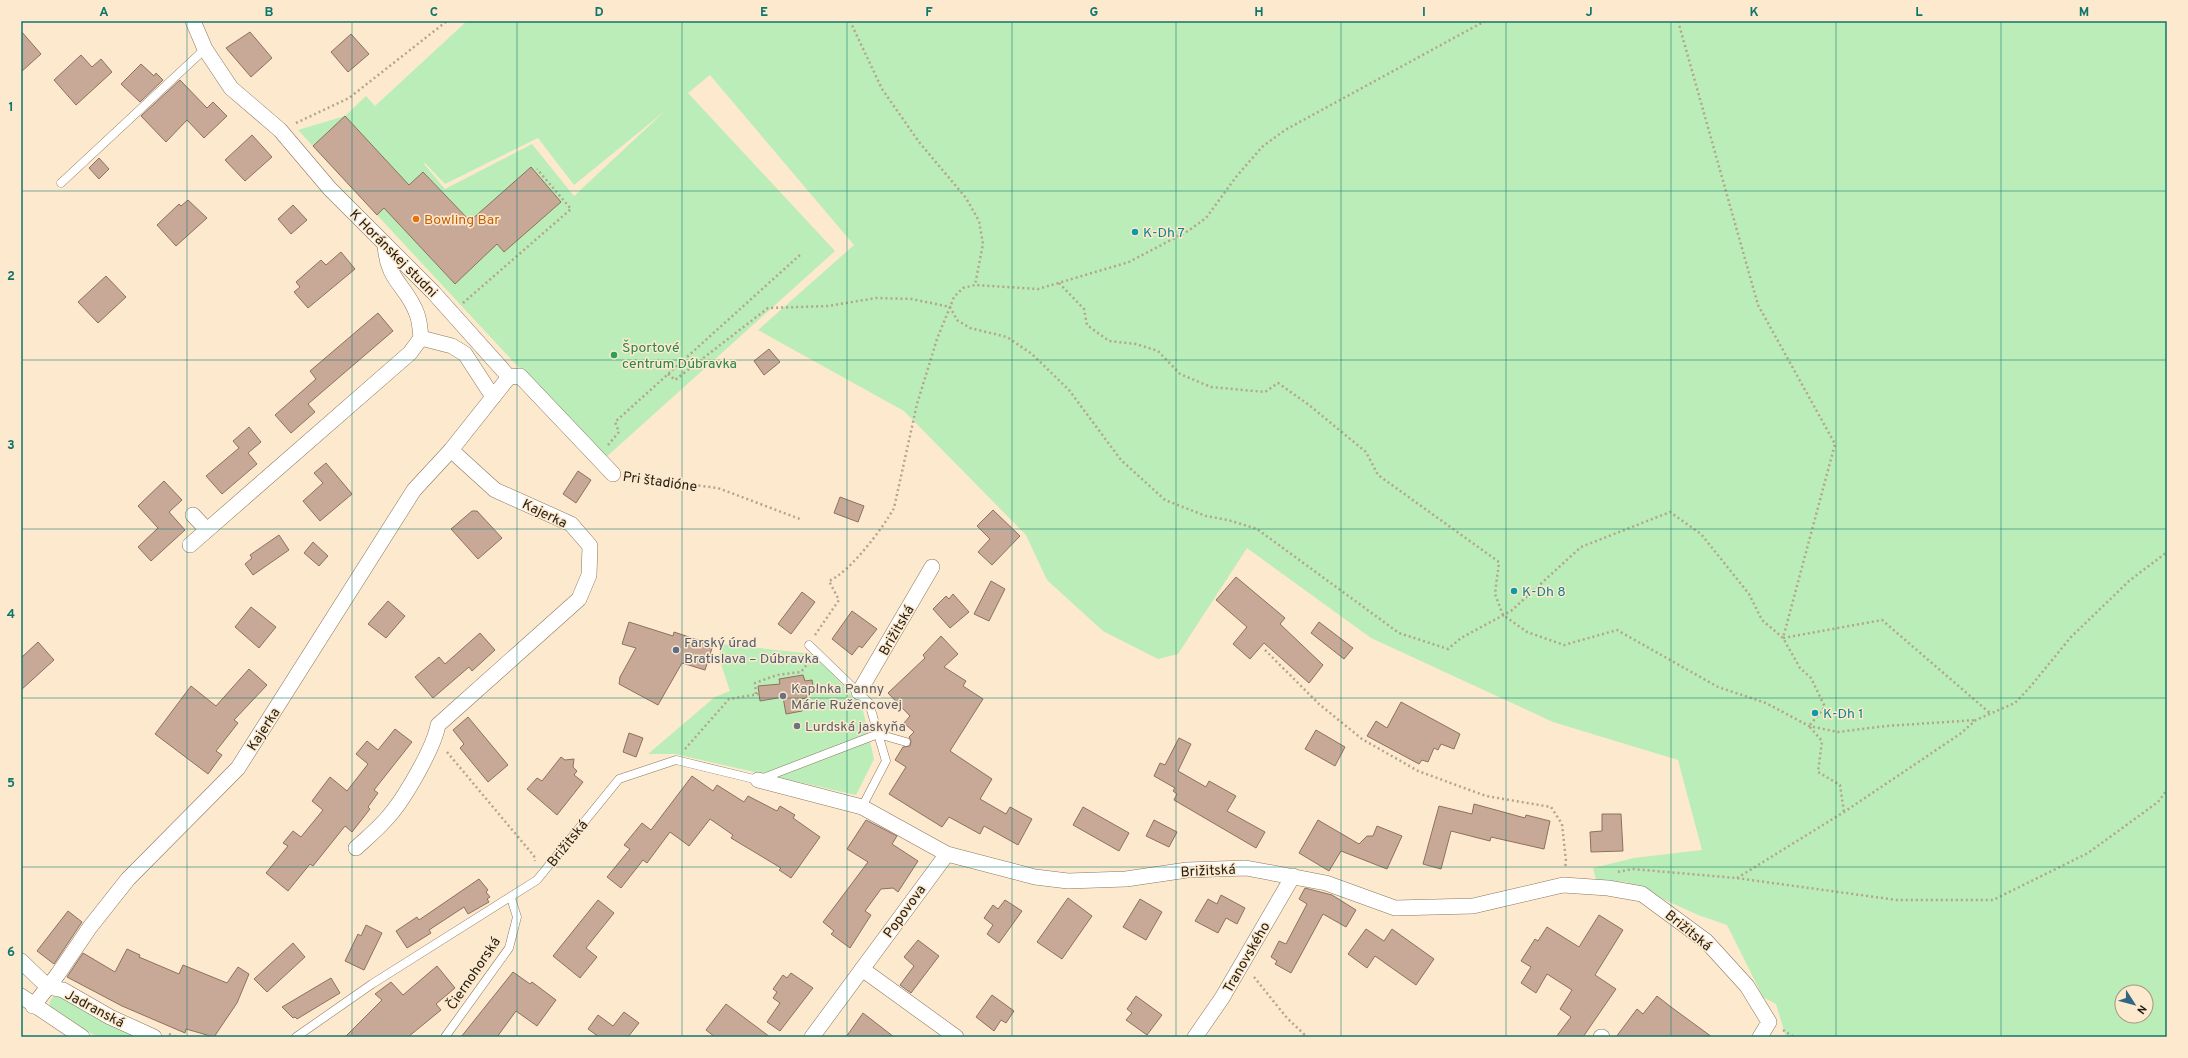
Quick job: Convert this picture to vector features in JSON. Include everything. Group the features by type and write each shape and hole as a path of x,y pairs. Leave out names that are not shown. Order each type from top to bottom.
{"street":[{"name":"K Horánskej studni","path":"193,21 205,49 231,88 280,130 330,189 433,292 509,377"},
{"path":"190,545 410,353 421,338 417,312 393,278 388,266 385,244"},
{"path":"421,338 452,346 465,354 493,398"},
{"name":"Pri štadióne","path":"509,377 520,376 613,474"},
{"name":"Kajerka","path":"33,1006 90,927 128,879 238,768 414,490 451,450 509,377"},
{"name":"Kajerka","path":"356,848 389,816 421,766 436,737 438,725 578,599 589,575 590,546 571,524 495,490 451,450"},
{"path":"194,515 206,530"},
{"name":"Brižitská","path":"859,692 932,567"},
{"name":"Brižitská","path":"758,780 862,807 946,854 1035,877 1068,881 1126,880 1187,870 1246,868 1326,882 1395,908 1473,906 1563,886 1608,888 1642,894 1706,941 1747,986 1769,1022 1760,1037"},
{"name":"Popovova","path":"812,1037 946,854"},
{"name":"Tranovského","path":"1195,1037 1222,998 1293,876"},
{"name":"Jadranská","path":"21,961 48,987 63,990 110,1016 154,1037"},
{"path":"862,969 956,1037"},
{"name":"Jadranská","path":"21,996 33,1006 82,1037"}],"lane":[{"path":"61,184 205,49"},
{"path":"809,645 870,704 886,761 862,807"},
{"path":"758,780 878,734 906,742"},
{"name":"Brižitská","path":"296,1037 372,984 511,898 537,880 619,779 676,760 758,780"},
{"name":"Čiernohorská","path":"445,1037 509,948 517,916 511,898"}],"path":[{"path":"280,130 349,98 447,21"},
{"path":"850,21 882,89 919,142 966,198 979,221 983,244 975,285"},
{"path":"676,760 729,699 758,694 755,683 777,675 801,672 811,659 809,645 839,600 829,581 837,577 852,562 886,522 894,508 917,404 937,339 954,297 963,288 975,285 1038,289 1129,262 1188,231 1206,218 1236,177 1262,147 1285,130 1484,21"},
{"path":"1678,21 1758,305 1835,444 1783,638"},
{"path":"469,298 571,209 537,169"},
{"path":"598,458 619,432 615,422 801,254"},
{"path":"1059,282 1084,309 1087,325 1109,341 1136,344 1158,351 1180,374 1211,387 1265,392 1278,382 1366,452 1378,475 1499,562 1495,594 1503,615 1527,632 1564,644 1617,630 1718,687 1766,704 1809,726 1838,732 1886,726 1976,720 2014,703 2030,687 2071,637 2130,581 2167,552"},
{"path":"668,374 675,380 768,308 828,306 876,298 912,299 950,308 957,320 970,328 1007,337 1032,354 1069,390 1121,460 1165,500 1206,516 1228,520 1257,529 1399,633 1448,649 1461,638 1511,611 1581,547 1670,512 1701,534 1748,594 1762,620 1783,638 1800,668 1811,678 1825,707 1809,726"},
{"name":"Pri štadióne","path":"613,474 718,488 800,519"},
{"path":"1783,638 1882,620 1991,714"},
{"path":"1264,650 1319,704 1362,739 1418,771 1486,796 1551,807 1562,824 1566,861 1563,886"},
{"path":"1736,878 1844,812 1960,734 1976,720"},
{"path":"1809,726 1822,742 1818,772 1840,785 1844,812"},
{"path":"436,737 534,856 537,880"},
{"path":"1616,873 1632,869 1736,878 1897,900 1993,900 2088,853 2158,802 2167,790"},
{"path":"1243,963 1287,1018 1307,1037"}],"green space":[{"path":"467,21 2167,21 2167,1037 1786,1037 1776,1004 1763,997 1727,925 1698,915 1626,882 1596,880 1593,868 1634,858 1702,850 1678,760 1553,722 1371,638 1247,548 1178,654 1158,659 1103,631 1047,580 1026,535 904,411 758,330 854,245 710,75 688,93 835,251 604,459 298,130 345,116 366,96 375,106","holes":["665,111 574,196 532,144 445,189 424,164 425,163 445,184 538,138 574,185"]},
{"path":"721,644 814,654 862,706 874,759 856,795 675,754 648,754 715,697 730,691 719,658"},
{"path":"59,996 134,1037 103,1038 81,1028 52,1009 50,1001 53,997"}],"building":[{"path":"21,31 41,54 21,72"},
{"path":"250,32 272,58 251,77 226,48"},
{"path":"351,34 369,54 348,72 331,52"},
{"path":"81,55 92,67 101,59 112,72 76,105 54,80"},
{"path":"141,64 154,76 156,73 163,80 140,102 121,84"},
{"path":"180,80 207,108 213,102 227,116 204,138 187,120 166,142 141,116"},
{"path":"345,116 409,185 423,172 470,221 531,167 561,202 504,252 497,244 455,284 384,208 377,215 313,146"},
{"path":"252,135 272,157 245,181 225,160"},
{"path":"99,158 109,169 99,179 89,168"},
{"path":"188,200 207,218 176,246 157,225 179,204 181,206"},
{"path":"293,205 307,220 291,234 278,219"},
{"path":"341,252 355,269 308,308 294,292 300,287 296,282 321,260 326,265"},
{"path":"106,276 126,297 98,323 78,302"},
{"path":"378,313 393,331 308,404 315,412 291,433 275,415 316,379 310,371"},
{"path":"769,349 780,362 764,375 754,361"},
{"path":"249,427 261,442 248,453 257,464 222,494 206,476 239,448 233,441"},
{"path":"326,463 352,494 320,521 303,501 323,483 314,473"},
{"path":"578,471 591,480 576,503 563,494"},
{"path":"164,481 182,500 169,512 185,530 151,561 138,547 158,528 138,506"},
{"path":"840,497 864,506 858,522 834,513"},
{"path":"993,510 1020,536 992,565 978,552 990,539 977,526"},
{"path":"472,511 477,511 502,538 478,559 451,529"},
{"path":"279,535 289,550 253,575 245,564 252,558 250,555"},
{"path":"313,542 328,556 319,566 304,553"},
{"path":"1236,577 1285,618 1280,624 1323,665 1309,683 1264,643 1250,659 1233,644 1247,627 1216,600"},
{"path":"991,581 1005,589 989,621 974,614"},
{"path":"802,592 815,602 791,634 778,624"},
{"path":"953,594 969,612 950,628 933,609 946,596 949,599"},
{"path":"388,601 405,616 386,638 368,624"},
{"path":"251,607 276,627 259,648 235,627"},
{"path":"852,611 877,629 862,648 859,646 852,655 832,639"},
{"path":"629,622 673,636 674,632 713,645 705,670 682,663 658,705 619,684 620,677 636,648 622,644"},
{"path":"1319,622 1353,648 1344,659 1311,633"},
{"path":"480,633 495,650 472,671 469,667 433,698 415,677 439,657 445,664"},
{"path":"941,636 958,654 944,667 966,681 963,686 983,699 950,751 992,779 980,799 1006,814 1010,807 1032,819 1018,845 984,826 980,834 949,817 942,827 889,794 906,767 895,760 903,747 910,746 911,741 909,737 914,732 904,723 910,716 888,693 925,658 923,655"},
{"path":"38,642 54,660 21,690 21,658"},
{"path":"249,669 267,685 234,720 238,723 216,751 222,755 208,774 155,734 191,686 216,706"},
{"name":"Kaplnka Panny Márie Ružencovej","path":"803,675 805,681 812,680 814,693 807,694 807,698 800,699 802,711 786,714 783,697 760,701 758,686 780,684 779,679"},
{"path":"1401,702 1460,734 1454,749 1441,744 1438,750 1434,748 1428,762 1422,760 1419,764 1367,736 1376,721 1387,728"},
{"path":"468,717 508,765 488,782 460,748 464,744 453,730"},
{"path":"395,729 412,742 374,790 378,793 368,807 370,809 352,832 345,826 313,866 310,864 288,891 266,873 288,846 283,843 293,831 301,837 323,810 312,801 330,777 347,791 368,764 356,754 367,741 378,750"},
{"path":"1316,730 1345,747 1335,766 1305,749"},
{"path":"629,733 643,738 636,757 623,752"},
{"path":"1179,738 1191,744 1178,771 1206,787 1209,781 1236,796 1227,811 1265,832 1256,848 1174,800 1177,794 1173,791 1175,788 1154,776 1160,763 1165,765"},
{"path":"561,757 565,760 574,759 573,767 577,771 574,775 583,782 557,815 527,789 537,778 542,781"},
{"path":"692,776 713,791 717,785 744,802 748,796 777,811 780,806 795,815 793,818 820,837 791,878 779,870 781,868 731,838 733,835 710,819 689,846 670,832 647,863 643,860 621,888 607,877 630,849 624,845 642,823 651,830"},
{"path":"1474,804 1525,818 1526,815 1550,821 1544,849 1491,837 1490,841 1451,831 1441,869 1423,864 1439,806 1472,814"},
{"path":"1083,807 1129,833 1119,851 1073,825"},
{"path":"1602,814 1621,814 1623,851 1591,852 1590,832 1602,831"},
{"path":"866,820 897,836 892,844 918,861 898,892 893,888 881,889 865,911 871,915 850,948 831,934 834,931 823,922 868,862 847,849"},
{"path":"1154,820 1177,832 1169,847 1146,836"},
{"path":"1318,820 1359,844 1367,836 1373,836 1377,826 1402,836 1387,869 1341,851 1329,871 1299,853"},
{"path":"479,879 488,890 486,892 490,897 487,899 489,902 468,914 464,907 429,930 431,933 407,948 396,931 417,917 419,920"},
{"path":"1305,888 1332,895 1356,910 1346,927 1323,914 1291,973 1275,964 1277,961 1271,957 1279,941 1286,944 1307,904 1299,899"},
{"path":"1221,895 1245,908 1237,924 1226,918 1218,933 1195,921 1208,899 1217,904"},
{"path":"1068,898 1092,916 1062,959 1037,942"},
{"path":"1140,899 1162,912 1146,940 1123,927"},
{"path":"598,900 614,913 586,948 597,957 580,978 553,956"},
{"path":"1005,900 1022,911 999,943 987,934 993,925 984,918 993,905 998,909"},
{"path":"68,911 82,922 54,964 37,951"},
{"path":"1599,915 1623,930 1595,975 1616,989 1583,1037 1556,1037 1571,1017 1560,1009 1572,990 1547,974 1536,993 1521,983 1531,967 1521,961 1535,939 1538,941 1547,927 1579,947"},
{"path":"366,925 382,933 364,970 345,961 358,934 361,936"},
{"path":"1366,929 1384,941 1392,929 1434,959 1416,985 1375,956 1367,968 1348,954"},
{"path":"918,940 939,956 911,993 900,985 914,966 904,957"},
{"path":"293,943 305,957 267,992 254,979"},
{"path":"127,949 140,955 139,957 179,974 183,965 227,983 238,967 249,974 237,1003 214,1037 186,1029 185,1033 122,1006 67,977 83,953 115,972"},
{"path":"437,966 455,988 436,1004 441,1010 408,1037 345,1037 382,1000 375,994 391,982 403,995"},
{"path":"513,972 530,984 532,982 556,1000 537,1026 516,1011 497,1037 461,1037"},
{"path":"791,973 813,988 780,1031 767,1022 780,1003 773,998 777,992 773,989 783,975 787,978"},
{"path":"331,978 340,993 297,1019 295,1017 293,1018 282,1007"},
{"path":"992,995 1014,1011 1006,1023 1001,1020 994,1031 976,1017"},
{"path":"1136,996 1162,1015 1147,1035 1126,1020 1132,1013 1127,1009"},
{"path":"1657,996 1712,1037 1616,1037 1637,1009 1643,1014"},
{"path":"726,1004 770,1037 715,1037 706,1030"},
{"path":"624,1012 639,1023 628,1037 599,1037 588,1029 598,1015 613,1026"},
{"path":"863,1013 894,1037 846,1037"}],"place":[{"name":"Bowling Bar","path":"416,219"},
{"name":"K-Dh 7","path":"1135,232"},
{"name":"Športové centrum Dúbravka","path":"614,355"},
{"name":"K-Dh 8","path":"1514,591"},
{"name":"Farský úrad Bratislava – Dúbravka","path":"676,650"},
{"name":"Kaplnka Panny Márie Ružencovej","path":"783,696"},
{"name":"K-Dh 1","path":"1815,713"},
{"name":"Lurdská jaskyňa","path":"797,726"}]}
